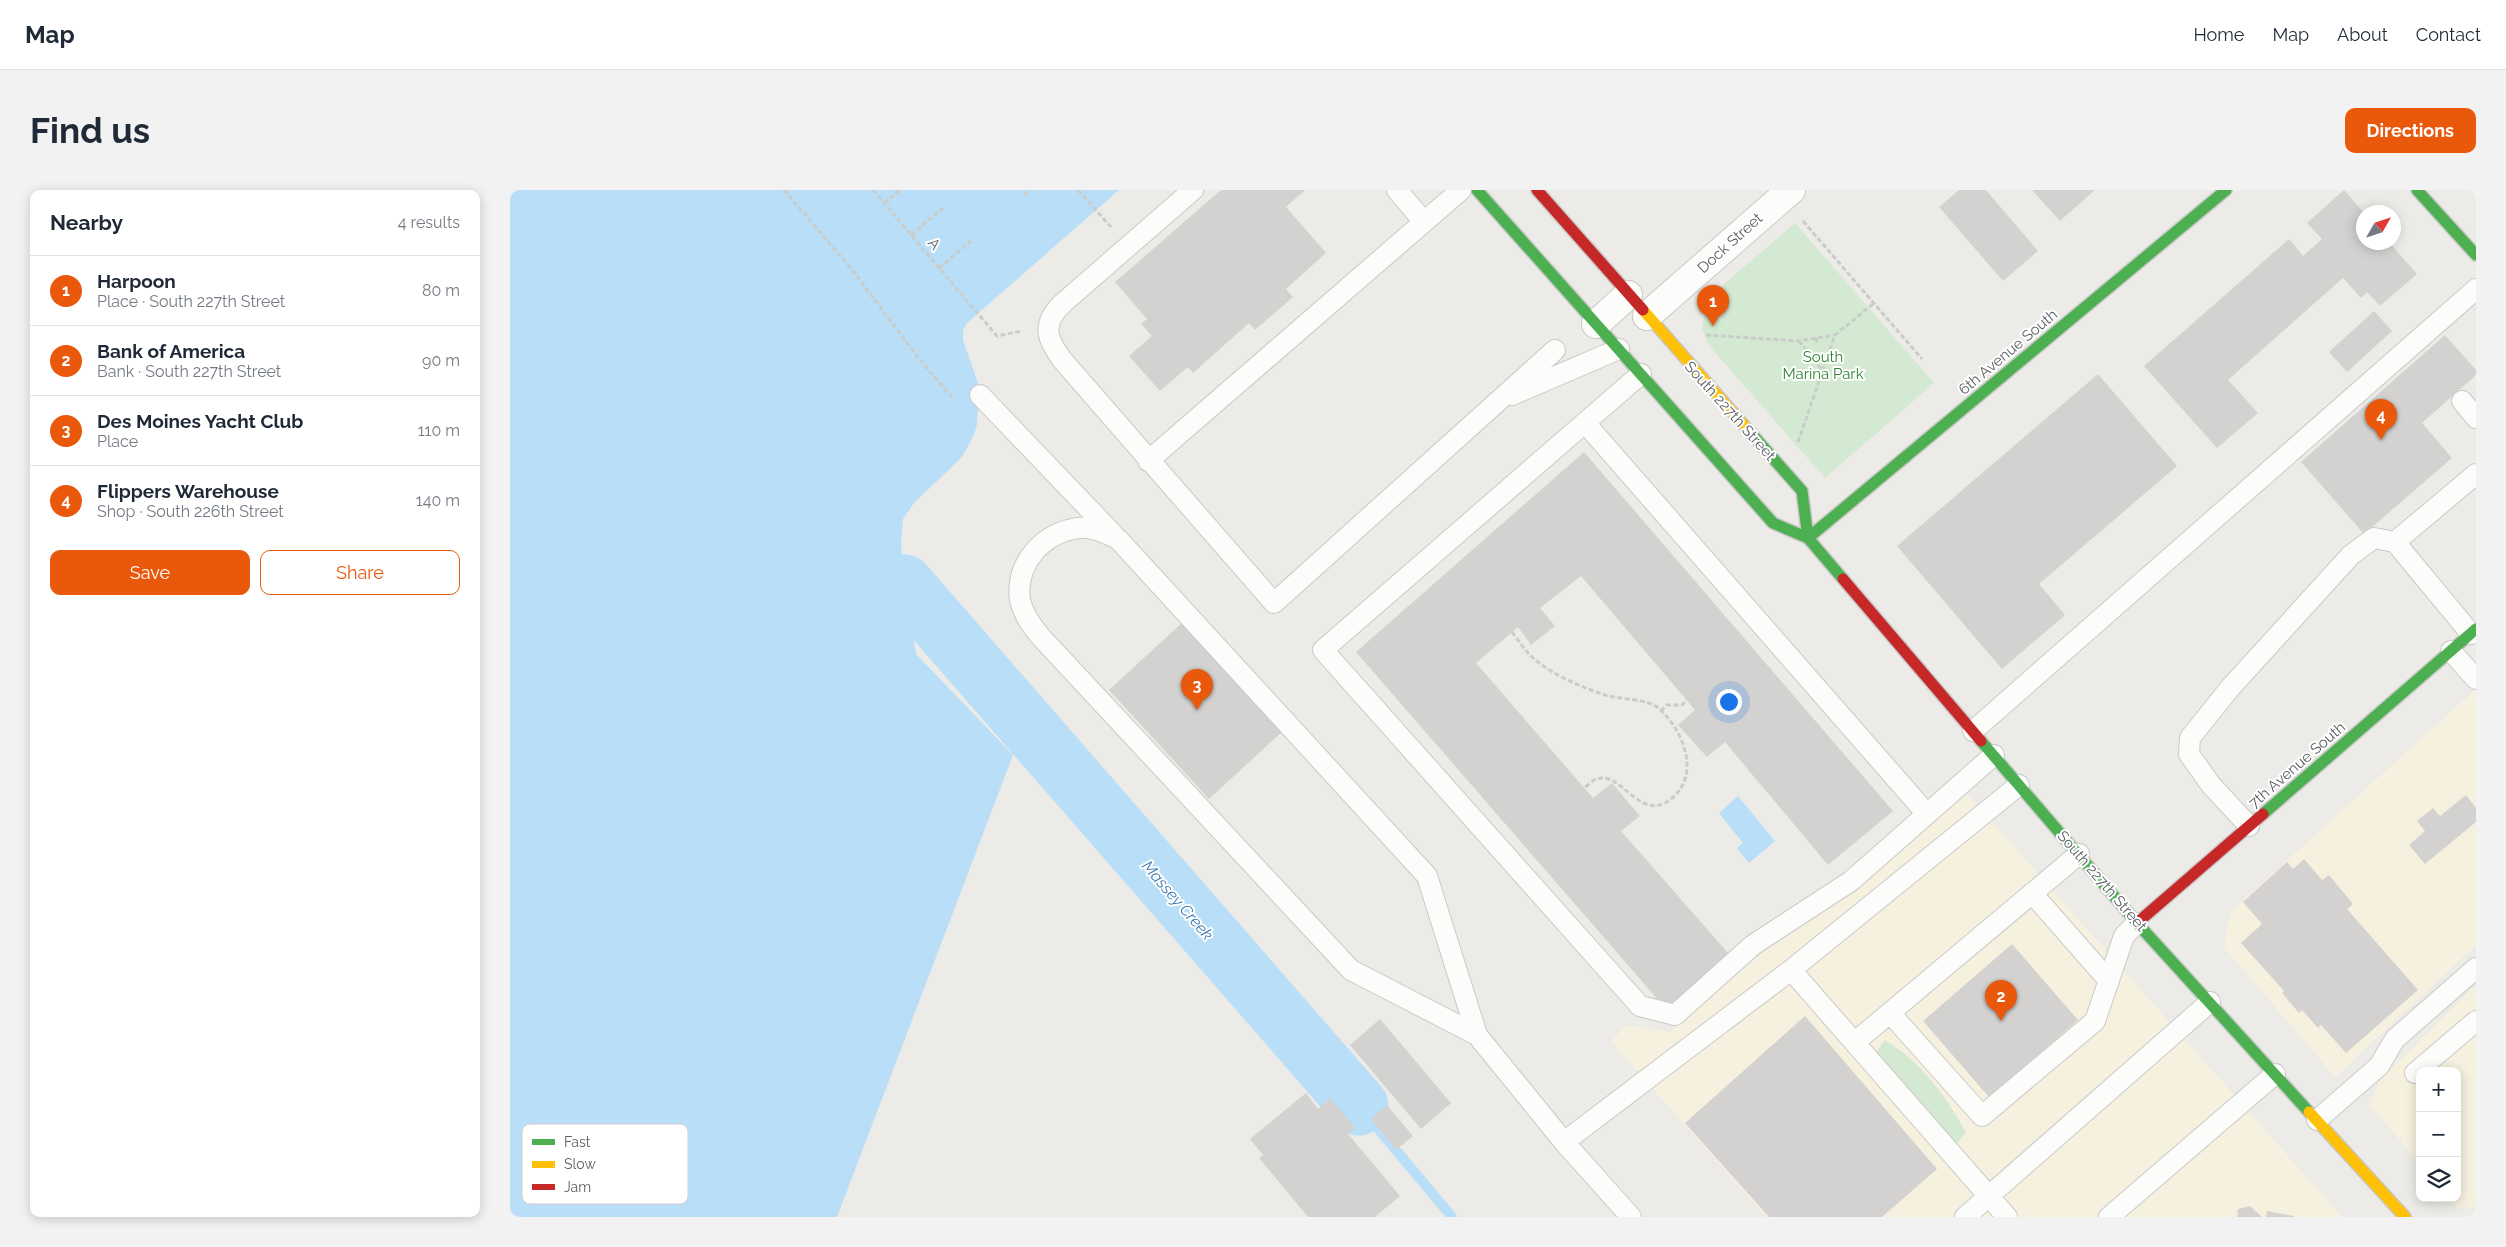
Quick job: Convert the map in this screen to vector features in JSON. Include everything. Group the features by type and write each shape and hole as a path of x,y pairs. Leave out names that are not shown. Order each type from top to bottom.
{"street":[{"name":"South 227th Street","path":"1477,190 1773,523 1808,538 2138,923 2405,1217"},
{"name":"South 227th Street","path":"1537,190 1802,491 1808,538"},
{"name":"6th Avenue South","path":"1808,538 2226,190"},
{"path":"2417,190 2476,255"},
{"name":"Dock Street","path":"1647,316 1795,203"},
{"path":"1596,324 1628,295"},
{"name":"7th Avenue South","path":"2138,923 2473,631"}],"lane":[{"path":"1193,190 1062,303 1051,316 1048,326 1049,336 1059,356 1148,461 1274,602 1555,350"},
{"path":"1397,190 1424,222"},
{"path":"1148,461 1461,190"},
{"path":"1973,731 2476,289"},
{"path":"1497,402 1619,349"},
{"path":"1641,374 1586,424 1323,650 1640,1006 1675,1015 1753,945 1851,881 1994,755"},
{"path":"980,395 1118,539 1426,876 1478,1035 1564,1142 1631,1217"},
{"path":"2462,402 2476,418"},
{"path":"1586,424 1927,814"},
{"path":"2395,542 2476,474"},
{"path":"1118,539 1099,530 1079,528 1058,532 1040,543 1028,560 1021,580 1020,600 1027,620 1352,970 1478,1035"},
{"path":"2248,826 2211,785 2189,754 2190,738 2230,688 2351,554 2374,538 2395,542 2473,631"},
{"path":"2451,651 2476,679"},
{"path":"1564,1142 1791,970 2019,785"},
{"path":"1855,1042 2078,854"},
{"path":"2032,893 2109,981"},
{"path":"1890,1013 1982,1116 2095,1021 2124,936 2138,923"},
{"path":"2317,1120 2379,1066 2395,1039 2476,968"},
{"path":"1791,970 2007,1217"},
{"path":"1965,1217 2210,1002"},
{"path":"2415,1073 2476,1021"},
{"path":"2109,1217 2275,1074"}],"path":[{"path":"784,190 854,272 919,359 958,403"},
{"name":"A","path":"873,190 997,336 1048,326"},
{"path":"884,203 900,190"},
{"path":"1024,194 1029,190"},
{"path":"1078,190 1096,210"},
{"path":"1795,203 1922,359"},
{"path":"911,235 943,208"},
{"path":"939,268 971,241"},
{"path":"1696,334 1799,341 1835,334 1873,304"},
{"path":"1797,446 1835,334"},
{"path":"1816,338 1817,344"},
{"path":"1799,341 1823,371"},
{"path":"1816,352 1816,362"},
{"path":"1512,632 1531,655 1560,675 1606,695 1656,705 1676,729 1685,748 1686,777 1680,789 1670,800 1658,806 1646,805 1618,784 1605,779 1596,780 1584,788"},
{"path":"1661,710 1668,705 1682,705 1687,700"}],"shaded area":[{"path":"2476,689 2476,945 2335,1077 2224,947 2231,911"},
{"path":"1967,794 2342,1217 1766,1217 1611,1041 1627,1025 1671,1032 1768,948 1852,894"},
{"path":"2476,985 2476,1207 2457,1208 2452,1202 2461,1202 2461,1067 2416,1067 2416,1159 2369,1104 2381,1079"}],"green space":[{"name":"South Marina Park","path":"1795,223 1934,383 1825,478 1708,344 1702,328 1708,298"},
{"path":"1885,1040 1921,1069 1950,1105 1966,1132 1957,1144 1944,1136 1927,1108 1914,1099 1876,1052"}],"water":[{"path":"510,190 1119,190 967,323 963,330 963,340 979,386 977,425 962,457 914,503 903,519 901,543 904,584 916,654 1013,755 837,1217 510,1217"},
{"path":"1738,796 1775,841 1749,863 1737,848 1743,843 1719,813"}],"building":[{"path":"1221,190 1305,190 1286,207 1326,253 1286,289 1293,297 1255,330 1249,323 1193,373 1188,367 1160,391 1129,356 1152,336 1141,324 1147,319 1115,282"},
{"path":"1959,190 1986,190 2038,251 2003,281 1939,207"},
{"path":"2032,190 2095,190 2060,221"},
{"path":"2344,190 2357,205 2356,250 2396,250 2417,274 2380,306 2367,292 2361,298 2343,278 2228,380 2258,413 2217,448 2144,366 2289,239 2303,256 2322,239 2307,223"},
{"path":"2374,311 2392,331 2347,372 2329,352"},
{"path":"2445,335 2476,370 2476,375 2422,423 2452,458 2364,534 2301,462"},
{"path":"2098,374 2177,466 2039,584 2065,615 2002,669 1897,546"},
{"path":"1584,452 1893,811 1828,865 1725,742 1707,757 1678,725 1695,710 1581,576 1540,608 1555,626 1531,645 1518,627 1476,663 1593,798 1612,783 1640,816 1621,831 1729,954 1667,1010 1356,652"},
{"path":"1184,621 1284,730 1209,799 1109,690"},
{"path":"2466,795 2476,808 2476,822 2425,864 2409,845 2425,831 2417,821 2433,808 2440,816"},
{"path":"2304,859 2322,880 2329,875 2353,904 2347,909 2418,990 2346,1053 2321,1025 2318,1028 2302,1010 2299,1013 2282,993 2284,991 2241,943 2262,924 2243,902 2287,862 2293,869"},
{"path":"2012,944 2078,1020 1989,1097 1923,1021"},
{"path":"1805,1016 1937,1169 1882,1217 1769,1217 1685,1123"},
{"path":"1380,1019 1451,1103 1421,1129 1350,1045"},
{"path":"1306,1093 1318,1109 1330,1098 1355,1128 1348,1134 1400,1196 1375,1217 1308,1217 1259,1158 1263,1155 1250,1139"},
{"path":"1387,1105 1413,1136 1396,1150 1371,1119"},
{"path":"2250,1206 2262,1217 2237,1217 2238,1209"},
{"path":"2267,1211 2294,1216 2294,1217 2266,1217"}],"waterway":[{"name":"Massey Creek","path":"904,584 1359,1106"},
{"name":"Massey Creek","path":"1359,1106 1452,1217"}],"traffic: fast":[{"path":"1477,190 1773,523 1808,538 1802,491 1749,431"},
{"path":"1843,579 1808,538 2226,190"},
{"path":"2417,190 2476,255"},
{"path":"2263,814 2476,629"},
{"path":"1981,741 2137,923 2309,1112"}],"traffic: slow":[{"path":"1643,310 1749,431"},
{"path":"2309,1112 2405,1217"}],"traffic: jam":[{"path":"1537,190 1643,310"},
{"path":"1843,579 1981,741"},
{"path":"2137,923 2263,814"}],"place":[{"name":"Harpoon","path":"1713,326"},
{"name":"Flippers Warehouse","path":"2381,440"},
{"name":"Des Moines Yacht Club","path":"1197,710"},
{"name":"Bank of America","path":"2001,1021"}]}
